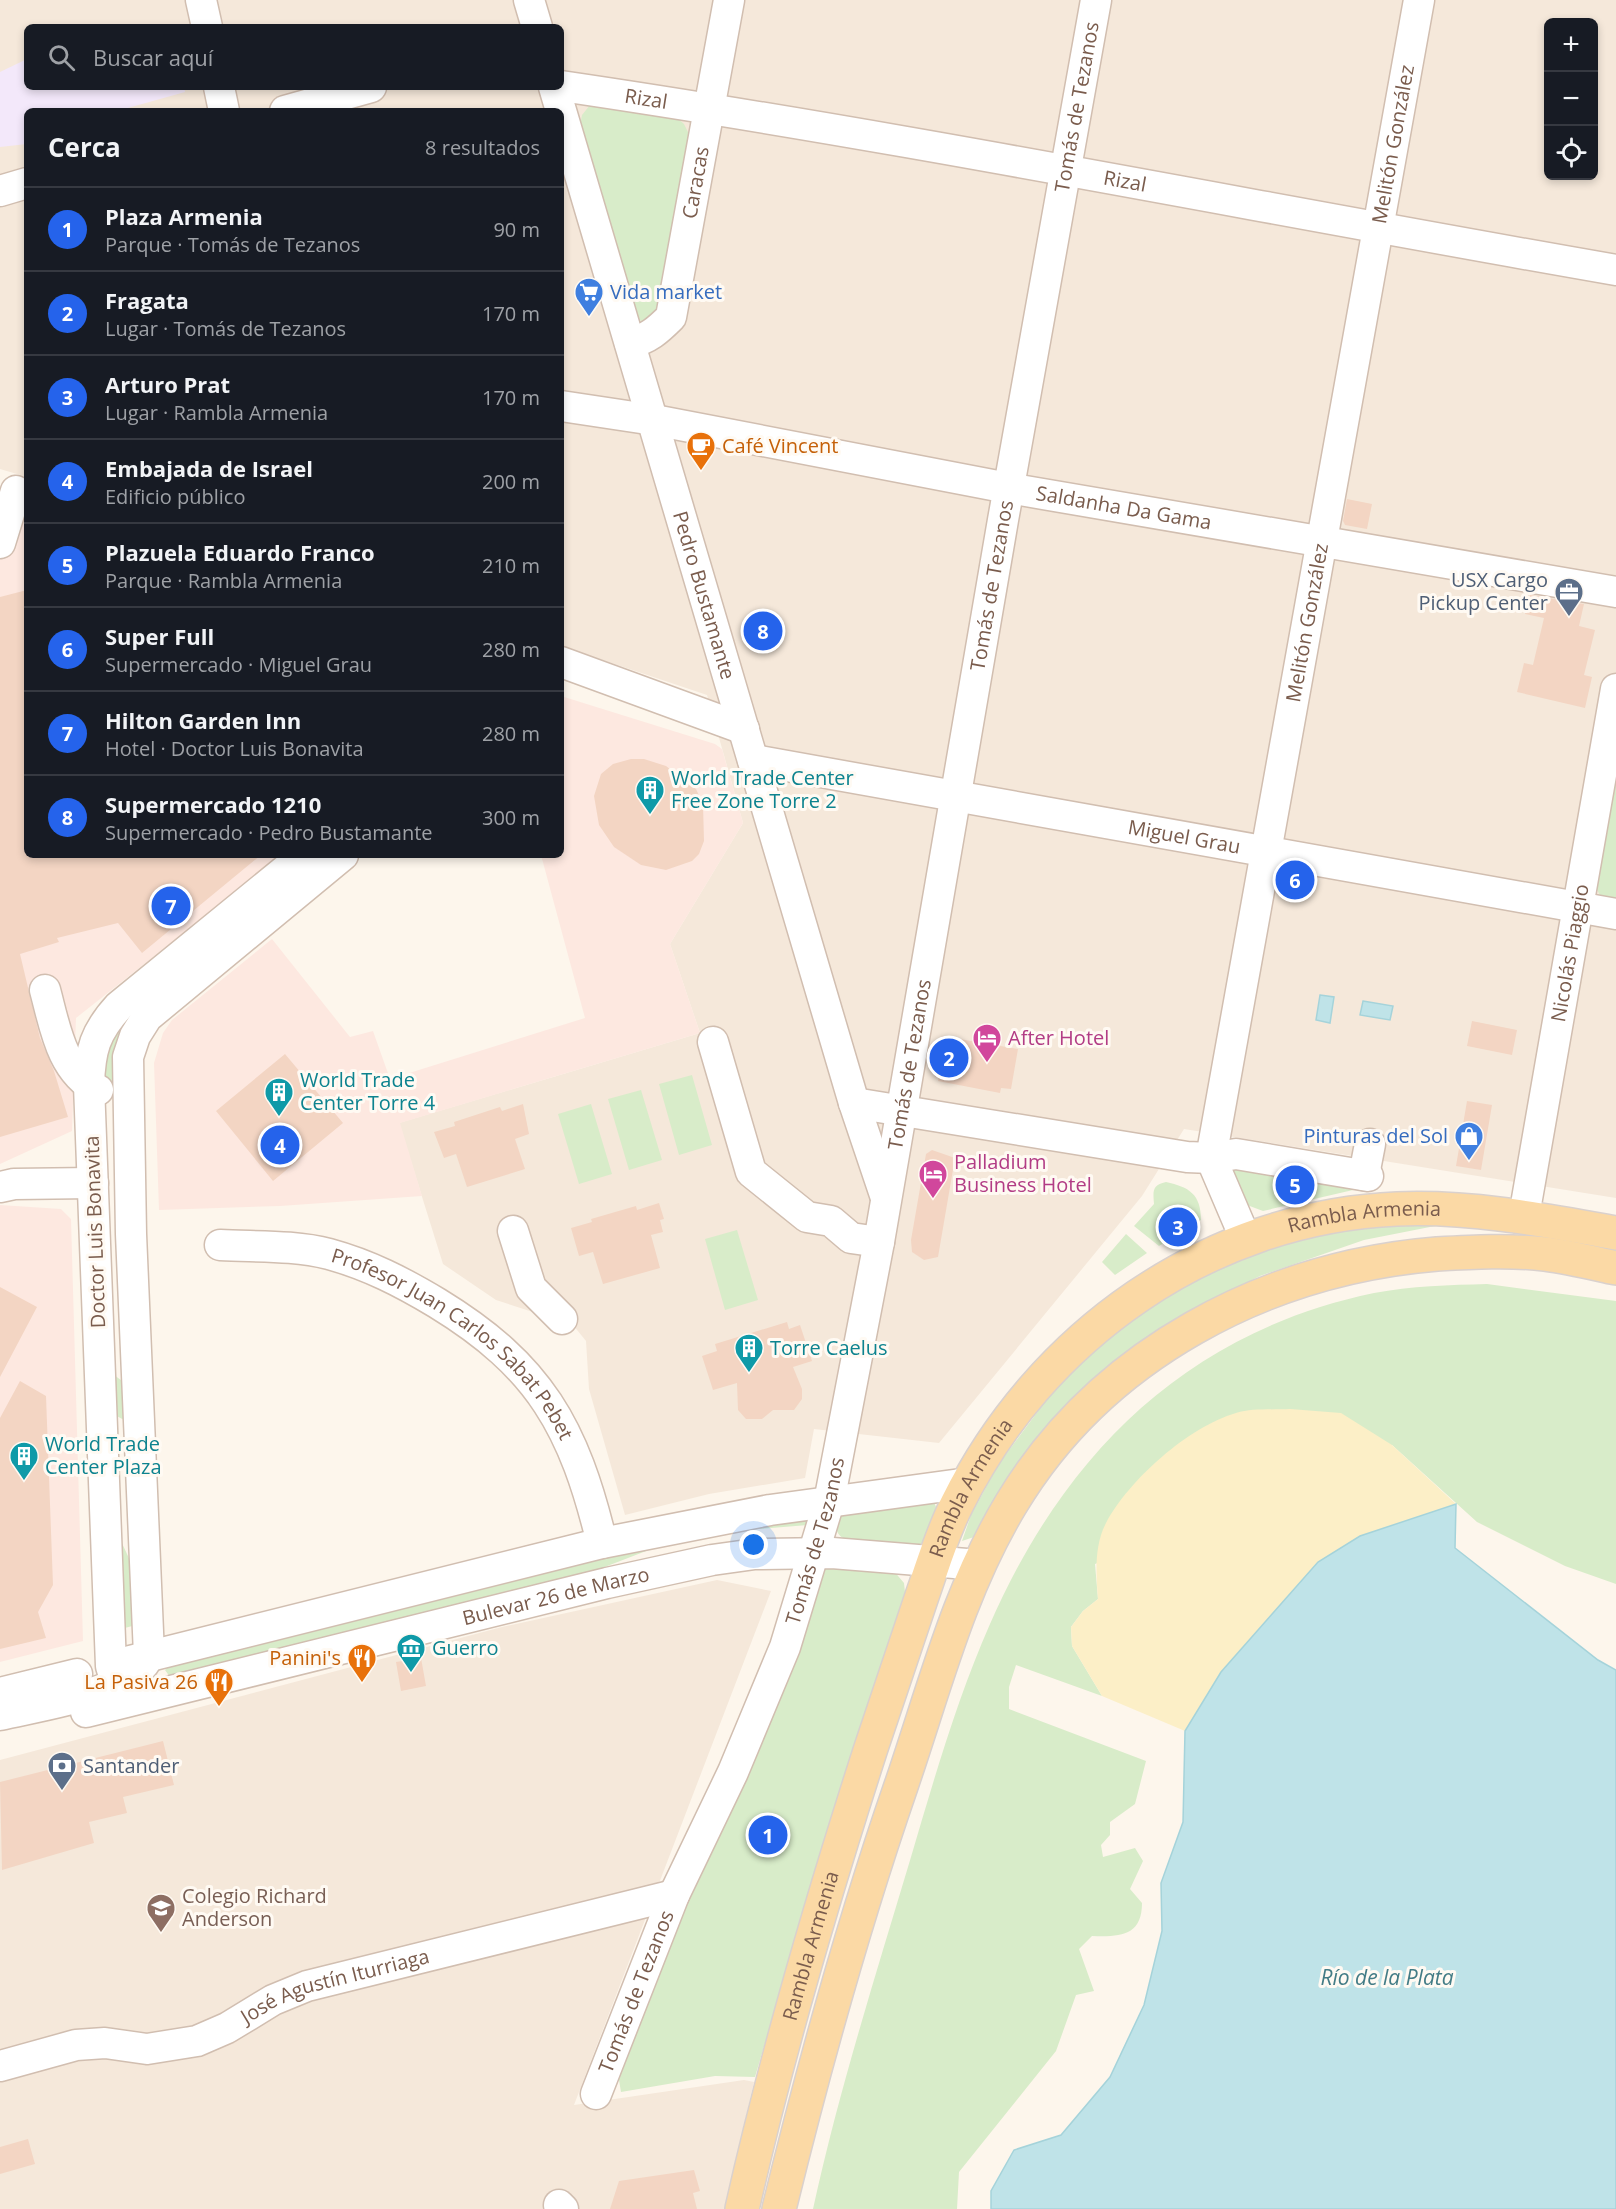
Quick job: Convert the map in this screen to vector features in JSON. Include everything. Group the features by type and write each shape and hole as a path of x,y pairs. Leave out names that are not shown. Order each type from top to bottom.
{"main road":[{"name":"Rambla Armenia","path":"742,2209 766,2103 796,1993 842,1839 934,1562 955,1507 1019,1404 1089,1332 1151,1285 1188,1265 1246,1240 1318,1220 1395,1209 1443,1209 1524,1216 1616,1233"},
{"path":"1299,1281 1388,1242 1441,1233 1498,1235 1511,1231 1524,1216"},
{"name":"Rambla Armenia","path":"779,2209 846,1950 958,1612 979,1565 1012,1502 1040,1462 1068,1428 1114,1383 1193,1327 1235,1305 1299,1281 1362,1263 1469,1252 1546,1254 1616,1268"}],"street":[{"path":"201,0 206,24"},
{"path":"529,0 536,24"},
{"name":"Caracas","path":"630,344 643,341 656,333 671,317 729,0"},
{"name":"Tomás de Tezanos","path":"596,2094 674,1895 769,1689 785,1647 828,1502 879,1242 1008,488 1096,0"},
{"name":"Melitón González","path":"1211,1158 1376,229 1419,0"},
{"name":"Rizal","path":"564,86 1065,170 1376,229 1616,270"},
{"path":"220,90 223,108"},
{"path":"296,108 359,90"},
{"name":"Pedro Bustamante","path":"555,90 560,108"},
{"name":"Pedro Bustamante","path":"564,121 854,1103 886,1198"},
{"path":"0,191 24,184"},
{"name":"Saldanha Da Gama","path":"564,406 654,420 1008,488 1616,592"},
{"path":"0,543 14,490"},
{"path":"564,663 744,729"},
{"name":"Nicolás Piaggio","path":"1524,1216 1616,688"},
{"name":"Miguel Grau","path":"753,760 955,794 1265,853 1616,914"},
{"name":"Doctor Luis Bonavita","path":"116,1684 97,1281 89,1085 90,1053 98,1033 119,1006 300,858"},
{"name":"Doctor Luis Bonavita","path":"148,1655 133,1277 128,1057 135,1036 147,1017 339,858"},
{"path":"45,990 62,1054 89,1085 101,1092 110,1105 116,1252 123,1267 133,1277"},
{"path":"713,1042 751,1172 807,1217 831,1221 851,1238 879,1242"},
{"path":"854,1103 1188,1157 1211,1158 1236,1154 1366,1176 1370,1144"},
{"path":"1211,1158 1246,1240"},
{"path":"0,1187 14,1184 93,1183"},
{"path":"513,1231 531,1288 562,1319"},
{"name":"Profesor Juan Carlos Sabat Pebet","path":"220,1245 286,1248 327,1254 394,1277 470,1324 520,1367 544,1396 564,1428 585,1479 602,1543"},
{"path":"97,1281 112,1300 118,1369 125,1374 138,1374"},
{"path":"103,1424 114,1424 122,1430 126,1524 144,1555"},
{"name":"Bulevar 26 de Marzo","path":"0,1734 116,1684 148,1655 602,1543 770,1510 968,1483"},
{"name":"Bulevar 26 de Marzo","path":"0,1693 116,1684 662,1570 755,1554 814,1553 979,1565"},
{"name":"Bulevar 26 de Marzo","path":"0,1715 101,1690 116,1684"},
{"name":"José Agustín Iturriaga","path":"0,2066 76,2045 105,2043 147,2049 197,2041 227,2028 273,2000 307,1986 674,1895"}],"shaded area":[{"path":"0,0 1616,0 1616,1198 1184,1129 1142,1196 939,1443 814,1429 805,1478 709,1494 625,1515 589,1389 586,1341 573,1325 496,1300 443,1264 399,1123 700,1033 670,944 743,823 707,695 564,647 564,108 24,108 24,476 0,469"},
{"path":"24,60 24,90 185,90 185,92 128,108 24,108 24,144 0,147 0,72"},
{"path":"0,513 24,520 24,858 278,858 76,1018 72,1131 0,1164"},
{"path":"564,697 715,744 722,749 743,823 670,944 700,1033 400,1123 422,1196 280,1206 159,1210 154,1063 163,1033 172,1020 272,939 350,1037 373,1031 390,1079 585,1018 542,858 564,858"},
{"path":"0,1205 61,1209 71,1219 83,1641 0,1662"},
{"path":"717,1580 771,1591 574,2105 744,2080 754,2082 724,2209 0,2209 0,1760 502,1627"}],"green space":[{"path":"590,105 675,116 684,124 690,136 661,308 645,323 638,319 580,126 582,115"},
{"path":"1616,756 1616,904 1602,899 1595,886"},
{"path":"151,997 116,1106 113,1093 100,1069 115,1029"},
{"path":"692,1075 712,1145 679,1155 659,1084"},
{"path":"641,1090 662,1160 629,1170 608,1099"},
{"path":"591,1104 612,1174 579,1184 558,1114"},
{"path":"1233,1161 1353,1180 1353,1190 1263,1211 1247,1205 1230,1169"},
{"path":"1166,1182 1181,1186 1192,1193 1199,1204 1201,1220 1159,1246 1134,1226 1154,1204 1156,1187"},
{"path":"1389,1221 1491,1226 1435,1226 1364,1240 1260,1276 1187,1313 1135,1347 977,1536 962,1541 971,1515 998,1465 1056,1387 1088,1354 1184,1282 1261,1247"},
{"path":"737,1230 758,1300 725,1310 705,1239"},
{"path":"1126,1234 1147,1253 1115,1275 1102,1262"},
{"path":"1487,1284 1616,1301 1616,1584 1565,1566 1477,1522 1392,1445 1095,1564 1098,1599 1083,1611 1071,1627 1072,1646 1102,1696 1016,1665 1009,1687 1009,1709 1146,1761 1135,1804 1110,1822 1110,1835 1101,1845 1103,1857 1135,1848 1143,1861 1130,1889 1142,1903 1138,1922 1134,1928 1120,1935 1092,1936 1079,1949 1094,1991 1076,1995 1056,2051 959,2172 957,2209 813,2209 834,2120 859,2032 928,1798 957,1710 990,1624 1020,1562 1055,1506 1095,1454 1140,1409 1190,1370 1246,1337 1307,1311 1374,1293 1416,1287"},
{"path":"114,1375 125,1383 124,1420 115,1415"},
{"path":"934,1502 936,1507 925,1540 918,1546 845,1539 837,1532 838,1515"},
{"path":"803,1517 810,1520 808,1525 735,1531 667,1543 589,1573 174,1677 170,1677 165,1670 172,1663 648,1542 764,1520"},
{"path":"120,1539 134,1569 136,1625 121,1629"},
{"path":"821,1567 893,1570 904,1583 905,1592 840,1790 755,2077 715,2076 621,2092 618,2074"}],"sand":[{"path":"1290,1409 1341,1413 1392,1445 1456,1504 1360,1536 1221,1672 1185,1731 1102,1696 1072,1646 1071,1627 1083,1611 1098,1599 1096,1570 1099,1541 1116,1507 1129,1490 1162,1457 1199,1430 1242,1411"}],"water":[{"path":"1320,995 1334,997 1330,1023 1316,1020"},
{"path":"1363,1001 1393,1006 1390,1020 1360,1015"},
{"name":"Río de la Plata","path":"1456,1504 1455,1548 1598,1660 1616,1670 1616,2209 991,2209 991,2191 1014,2150 1061,2135 1110,2077 1144,2005 1162,1931 1161,1883 1183,1822 1185,1731 1221,1672 1318,1562 1360,1536"}],"building":[{"path":"1347,499 1372,504 1367,529 1345,525 1343,521"},
{"path":"24,591 24,858 257,858 142,953 118,923 57,938 59,942 20,954 40,1038 54,1071 68,1117 0,1137 0,597"},
{"path":"1530,595 1584,604 1579,626 1595,630 1584,675 1592,677 1585,708 1517,692 1524,663 1533,665 1544,618 1525,614"},
{"name":"World Trade Center Free Zone Torre 2","path":"631,759 644,759 666,766 696,789 703,804 704,841 699,854 692,861 666,870 641,865 614,847 599,825 594,796 601,774 613,764"},
{"path":"1472,1021 1517,1030 1512,1055 1467,1046"},
{"name":"After Hotel","path":"942,1036 1018,1049 1011,1089 1001,1088 1000,1093 938,1081 939,1077 935,1077"},
{"name":"World Trade Center Torre 4","path":"285,1054 343,1123 273,1181 216,1111"},
{"path":"1467,1101 1492,1105 1481,1170 1456,1166"},
{"path":"523,1104 529,1134 515,1139 525,1169 467,1187 456,1154 444,1158 434,1132 455,1126 454,1122 500,1107 502,1111"},
{"name":"Palladium Business Hotel","path":"932,1150 955,1158 938,1257 924,1260 912,1252 911,1240 926,1154"},
{"path":"659,1203 664,1219 660,1220 663,1232 651,1235 660,1268 603,1284 593,1252 579,1256 571,1228 592,1222 591,1219 636,1206 637,1210"},
{"path":"0,1287 37,1307 0,1377"},
{"name":"Torre Caelus","path":"787,1322 789,1329 800,1325 812,1361 793,1367 802,1389 802,1399 794,1410 773,1410 762,1419 746,1419 738,1410 737,1383 713,1390 702,1356 717,1351 715,1344"},
{"name":"World Trade Center Plaza","path":"20,1381 46,1396 53,1585 38,1612 46,1638 0,1649 0,1418"},
{"name":"Guerro","path":"421,1658 426,1686 401,1691 396,1662"},
{"path":"163,1741 174,1785 123,1797 127,1813 89,1822 94,1843 2,1870 0,1782"},
{"path":"28,2139 35,2164 0,2174 0,2147"},
{"path":"694,2170 700,2191 693,2193 697,2209 610,2209 619,2181"}],"place":[{"name":"Vida market","path":"589,318"},
{"name":"Café Vincent","path":"701,472"},
{"name":"USX Cargo Pickup Center","path":"1569,618"},
{"name":"Supermercado 1210","path":"763,631"},
{"name":"World Trade Center Free Zone Torre 2","path":"650,816"},
{"name":"Super Full","path":"1295,880"},
{"name":"Hilton Garden Inn","path":"171,906"},
{"name":"Fragata","path":"949,1058"},
{"name":"After Hotel","path":"987,1064"},
{"name":"World Trade Center Torre 4","path":"279,1118"},
{"name":"Embajada de Israel","path":"280,1145"},
{"name":"Pinturas del Sol","path":"1469,1162"},
{"name":"Plazuela Eduardo Franco","path":"1295,1185"},
{"name":"Palladium Business Hotel","path":"933,1200"},
{"name":"Arturo Prat","path":"1178,1227"},
{"name":"Torre Caelus","path":"749,1374"},
{"name":"World Trade Center Plaza","path":"24,1482"},
{"name":"Guerro","path":"411,1674"},
{"name":"Panini's","path":"362,1684"},
{"name":"La Pasiva 26","path":"219,1708"},
{"name":"Santander","path":"62,1792"},
{"name":"Plaza Armenia","path":"768,1835"},
{"name":"Colegio Richard Anderson","path":"161,1934"}]}
